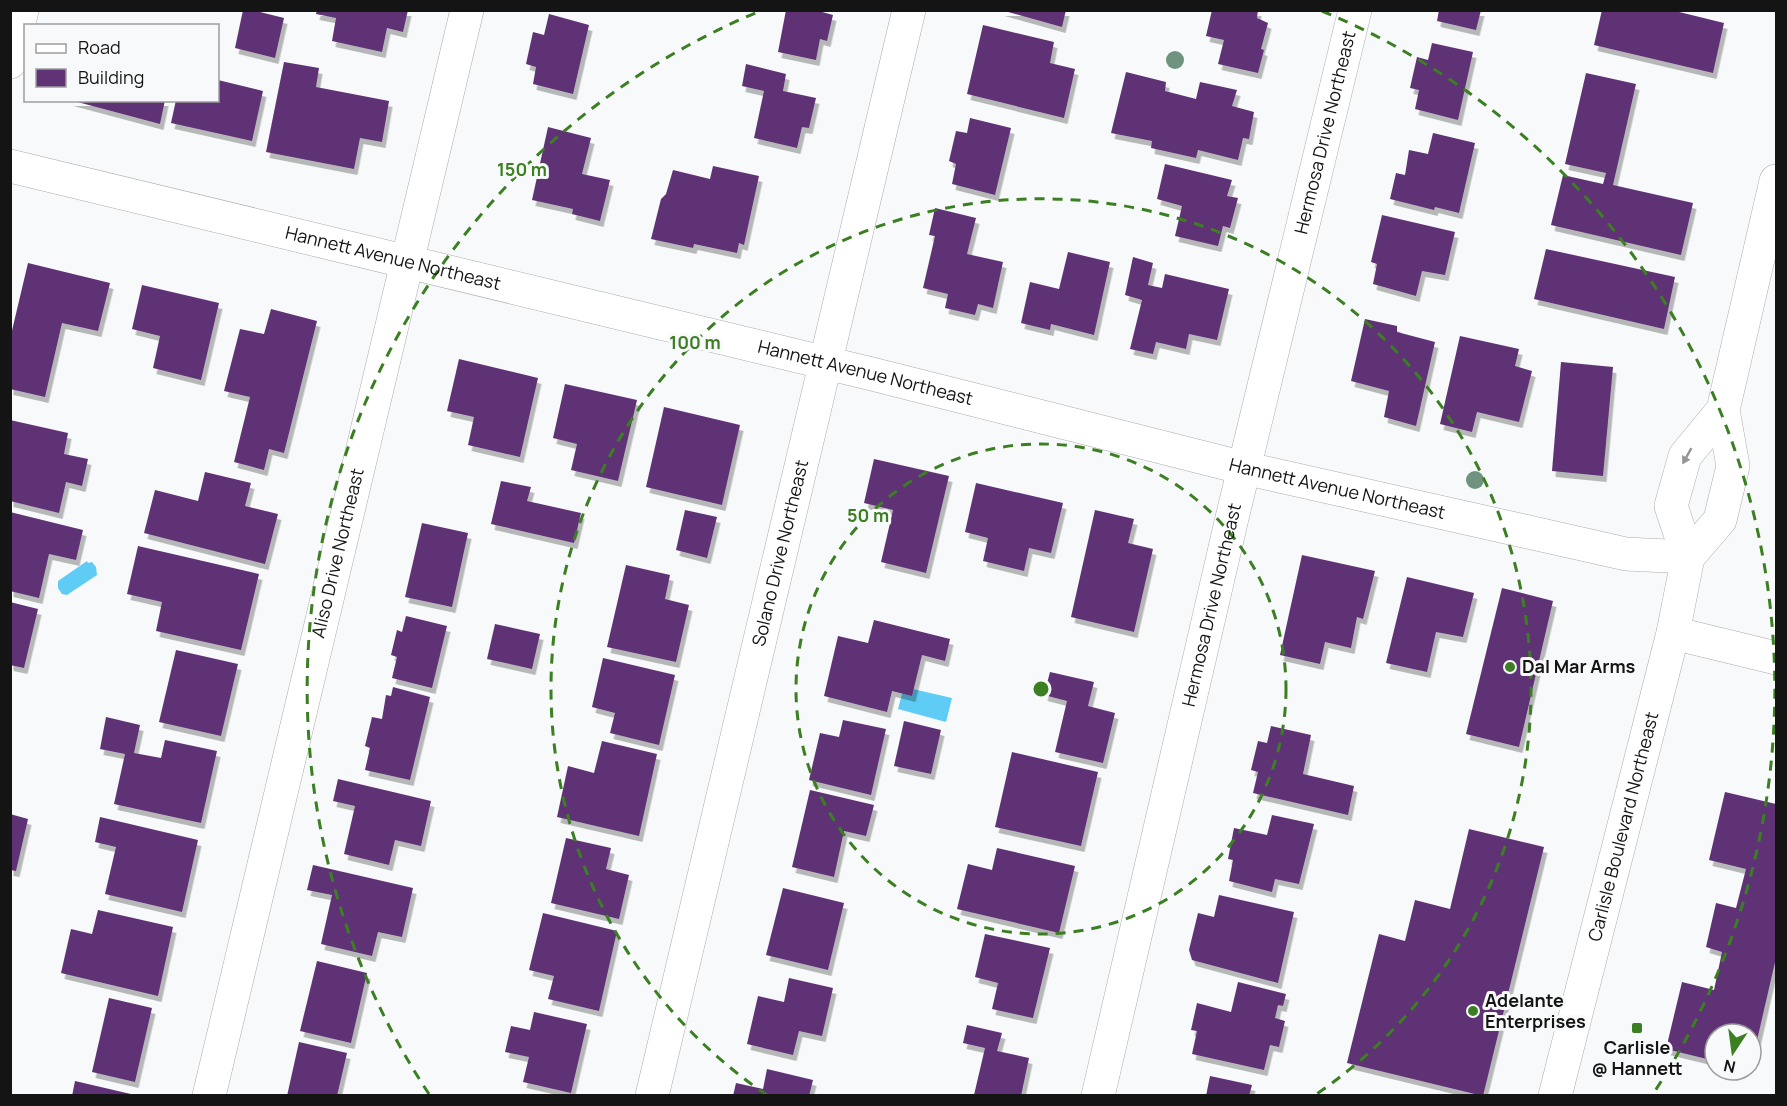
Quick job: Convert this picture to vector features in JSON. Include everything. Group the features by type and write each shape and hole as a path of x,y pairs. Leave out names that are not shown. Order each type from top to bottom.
{"street":[{"path":"10,62 22,10"},
{"name":"Aliso Drive Northeast","path":"209,1095 467,10"},
{"name":"Solano Drive Northeast","path":"652,1095 909,10"},
{"name":"Hermosa Drive Northeast","path":"1098,1095 1244,468 1355,10"},
{"name":"Hannett Avenue Northeast","path":"10,166 826,363 1244,468 1626,554 1688,557"},
{"name":"Carlisle Boulevard Northeast","path":"1688,557 1720,520 1733,466 1723,410 1776,181"},
{"name":"Carlisle Boulevard Northeast","path":"1555,1095 1673,633 1688,557 1671,506 1685,456 1723,410"},
{"path":"1673,633 1776,658"}],"water":[{"path":"87,561 92,562 96,567 97,575 67,595 62,594 58,588 58,581"},
{"path":"904,687 952,698 946,722 898,709"}],"building":[{"path":"243,10 284,18 275,58 235,48"},
{"path":"317,10 408,10 403,32 387,28 382,52 332,41 336,18 316,14"},
{"path":"786,10 815,10 833,15 827,41 820,39 816,60 778,52"},
{"path":"1001,10 1066,10 1062,27"},
{"path":"1212,10 1258,10 1257,18 1268,23 1258,73 1218,64 1224,40 1206,36"},
{"path":"1439,10 1481,10 1476,30 1437,21"},
{"path":"1602,10 1671,10 1724,23 1713,73 1594,45"},
{"path":"549,14 589,25 573,94 533,84 536,67 526,64 533,32 544,35"},
{"path":"983,25 1054,42 1050,63 1075,69 1064,118 967,94"},
{"path":"1432,43 1473,52 1458,120 1415,109 1419,90 1410,88 1417,57 1428,60"},
{"path":"284,62 319,68 316,87 389,101 382,142 360,138 354,169 266,152"},
{"path":"746,64 786,74 783,91 816,98 809,128 802,127 797,148 754,138 764,91 742,86"},
{"path":"1126,72 1166,82 1165,91 1196,99 1200,82 1237,90 1232,106 1254,112 1249,139 1243,138 1238,160 1198,150 1196,158 1151,148 1152,141 1111,133"},
{"path":"1586,73 1636,84 1613,185 1693,203 1681,255 1551,225 1563,175 1603,184 1606,173 1565,164"},
{"path":"219,80 263,91 252,141 171,123 176,102 219,102"},
{"path":"78,102 165,102 160,124"},
{"path":"970,118 1011,128 995,195 952,184 956,164 949,161 956,131 967,133"},
{"path":"548,127 591,138 582,174 610,180 600,221 572,214 573,209 532,200"},
{"path":"1433,133 1475,143 1459,213 1435,207 1434,210 1390,199 1396,173 1405,175 1409,150 1428,154"},
{"path":"1165,164 1232,180 1227,196 1238,198 1230,228 1223,226 1218,246 1175,236 1182,206 1157,199"},
{"path":"713,166 759,176 744,245 739,243 737,253 694,244 693,248 651,239 661,199 666,194 673,170 710,179"},
{"path":"935,208 976,218 967,254 1003,262 993,308 978,304 975,315 945,308 948,294 923,288 935,236 929,235"},
{"path":"1382,215 1455,232 1445,275 1422,271 1416,296 1373,284 1377,264 1371,262"},
{"path":"1546,249 1675,277 1664,329 1534,299"},
{"path":"1068,252 1110,262 1094,335 1051,324 1050,330 1021,323 1030,282 1059,289"},
{"path":"1133,257 1153,263 1148,285 1162,288 1165,274 1229,289 1217,340 1189,334 1186,349 1156,342 1153,354 1130,349 1142,300 1125,295"},
{"path":"28,263 110,283 98,331 62,323 45,397 10,389 10,339"},
{"path":"142,285 219,303 201,380 153,368 160,336 132,329"},
{"path":"271,309 317,321 284,453 269,449 264,470 234,462 250,397 224,391 240,329 264,334"},
{"path":"1365,319 1397,326 1397,332 1435,342 1416,426 1384,417 1389,391 1351,381"},
{"path":"1460,336 1519,349 1515,366 1532,371 1519,422 1477,412 1472,432 1440,424"},
{"path":"459,359 538,378 520,457 468,445 474,417 447,411"},
{"path":"1561,362 1613,367 1603,476 1552,471"},
{"path":"565,384 637,400 618,481 571,470 577,444 553,438"},
{"path":"664,407 740,425 722,505 646,487"},
{"path":"10,420 68,433 64,454 88,459 82,486 66,482 59,513 10,501"},
{"path":"874,459 949,476 926,573 881,562 893,510 864,503"},
{"path":"205,472 251,483 245,506 278,514 265,564 144,533 155,490 198,501"},
{"path":"501,481 531,487 527,501 581,513 574,543 491,524"},
{"path":"976,483 1063,503 1051,553 1029,548 1024,571 983,561 988,538 965,532"},
{"path":"685,510 717,517 707,558 676,550"},
{"path":"1095,510 1134,519 1128,543 1153,549 1134,632 1071,617"},
{"path":"10,512 83,530 76,560 49,554 39,598 10,591"},
{"path":"422,523 468,533 452,607 405,597"},
{"path":"138,546 259,574 241,650 156,631 162,602 127,594"},
{"path":"1302,555 1375,571 1363,619 1357,617 1351,648 1325,642 1320,664 1280,655"},
{"path":"626,565 670,575 665,599 689,605 676,662 607,647"},
{"path":"1407,577 1474,593 1463,637 1436,632 1427,672 1386,663"},
{"name":"Dal Mar Arms","path":"1502,588 1553,601 1519,747 1466,734"},
{"path":"10,602 38,609 24,668 10,665"},
{"path":"406,616 447,626 432,688 392,678 397,657 391,655 397,630 402,632"},
{"path":"874,620 950,639 945,661 922,655 912,696 892,691 887,712 824,696 838,636 868,643"},
{"path":"495,624 540,634 532,669 487,659"},
{"path":"176,650 238,664 221,736 159,722"},
{"path":"603,658 675,675 659,745 610,733 615,713 592,707"},
{"path":"1050,672 1094,682 1088,706 1115,713 1103,763 1055,752 1067,701 1044,695"},
{"path":"393,687 430,697 410,780 365,770 370,748 365,746 372,717 382,719 386,695 391,696"},
{"path":"106,717 140,725 134,753 161,758 165,740 217,751 201,823 114,804 125,754 100,749"},
{"path":"843,720 886,729 871,795 809,780 820,733 839,737"},
{"path":"904,721 941,730 931,774 894,766"},
{"path":"1271,726 1311,735 1303,774 1354,786 1348,815 1253,793 1258,772 1251,770 1258,741 1267,743"},
{"path":"602,741 657,754 639,836 557,817 568,766 594,773"},
{"path":"1012,752 1098,772 1081,846 995,827"},
{"path":"338,779 431,801 421,846 395,840 389,865 344,854 355,806 333,801"},
{"path":"810,790 874,805 866,836 844,831 834,877 792,867"},
{"path":"1725,792 1776,804 1776,958 1761,1022 1703,1022 1703,1058 1666,1049 1682,982 1714,990 1722,952 1706,947 1716,903 1736,908 1746,869 1709,860"},
{"path":"10,814 28,819 16,871 10,870"},
{"path":"1272,815 1314,824 1299,884 1275,879 1272,892 1229,881 1233,860 1228,859 1234,828 1267,835"},
{"path":"100,817 198,840 182,912 105,894 116,847 95,842"},
{"path":"1469,829 1544,847 1483,1096 1347,1063 1379,934 1405,941 1415,900 1450,909"},
{"path":"566,838 611,848 606,869 629,875 619,919 551,903"},
{"path":"997,848 1075,866 1059,933 957,909 968,864 992,870"},
{"path":"313,865 413,888 402,937 378,932 372,956 321,944 332,895 307,890"},
{"path":"783,888 844,903 828,970 766,955"},
{"path":"1219,895 1294,912 1278,983 1192,960 1189,950 1198,913 1214,917"},
{"path":"98,910 173,927 158,996 61,973 71,929 92,934"},
{"path":"543,913 617,931 599,1011 548,999 554,976 529,970"},
{"path":"985,934 1050,948 1033,1018 992,1009 998,983 975,977"},
{"path":"317,961 367,973 351,1043 300,1031"},
{"path":"789,978 833,988 822,1036 799,1031 793,1055 747,1044 758,996 784,1002"},
{"path":"1238,982 1286,994 1283,1006 1278,1005 1275,1018 1285,1021 1279,1047 1270,1045 1264,1070 1192,1054 1197,1031 1191,1030 1197,1003 1231,1012"},
{"path":"109,998 152,1008 135,1082 92,1072"},
{"path":"534,1012 587,1024 571,1093 523,1082 529,1057 505,1052 511,1026 530,1030"},
{"path":"967,1025 1002,1033 997,1051 1029,1058 1021,1096 974,1095 985,1048 963,1043"},
{"path":"299,1042 347,1053 337,1096 287,1096"},
{"path":"767,1069 813,1080 809,1096 733,1096 736,1083 763,1089"},
{"path":"1210,1076 1252,1085 1249,1096 1206,1096"},
{"path":"75,1081 135,1095 135,1096 72,1096"}],"place":[{"name":"Dal Mar Arms","path":"1510,667"},
{"name":"Adelante Enterprises","path":"1473,1011"},
{"name":"Carlisle @ Hannett","path":"1637,1028"}]}
